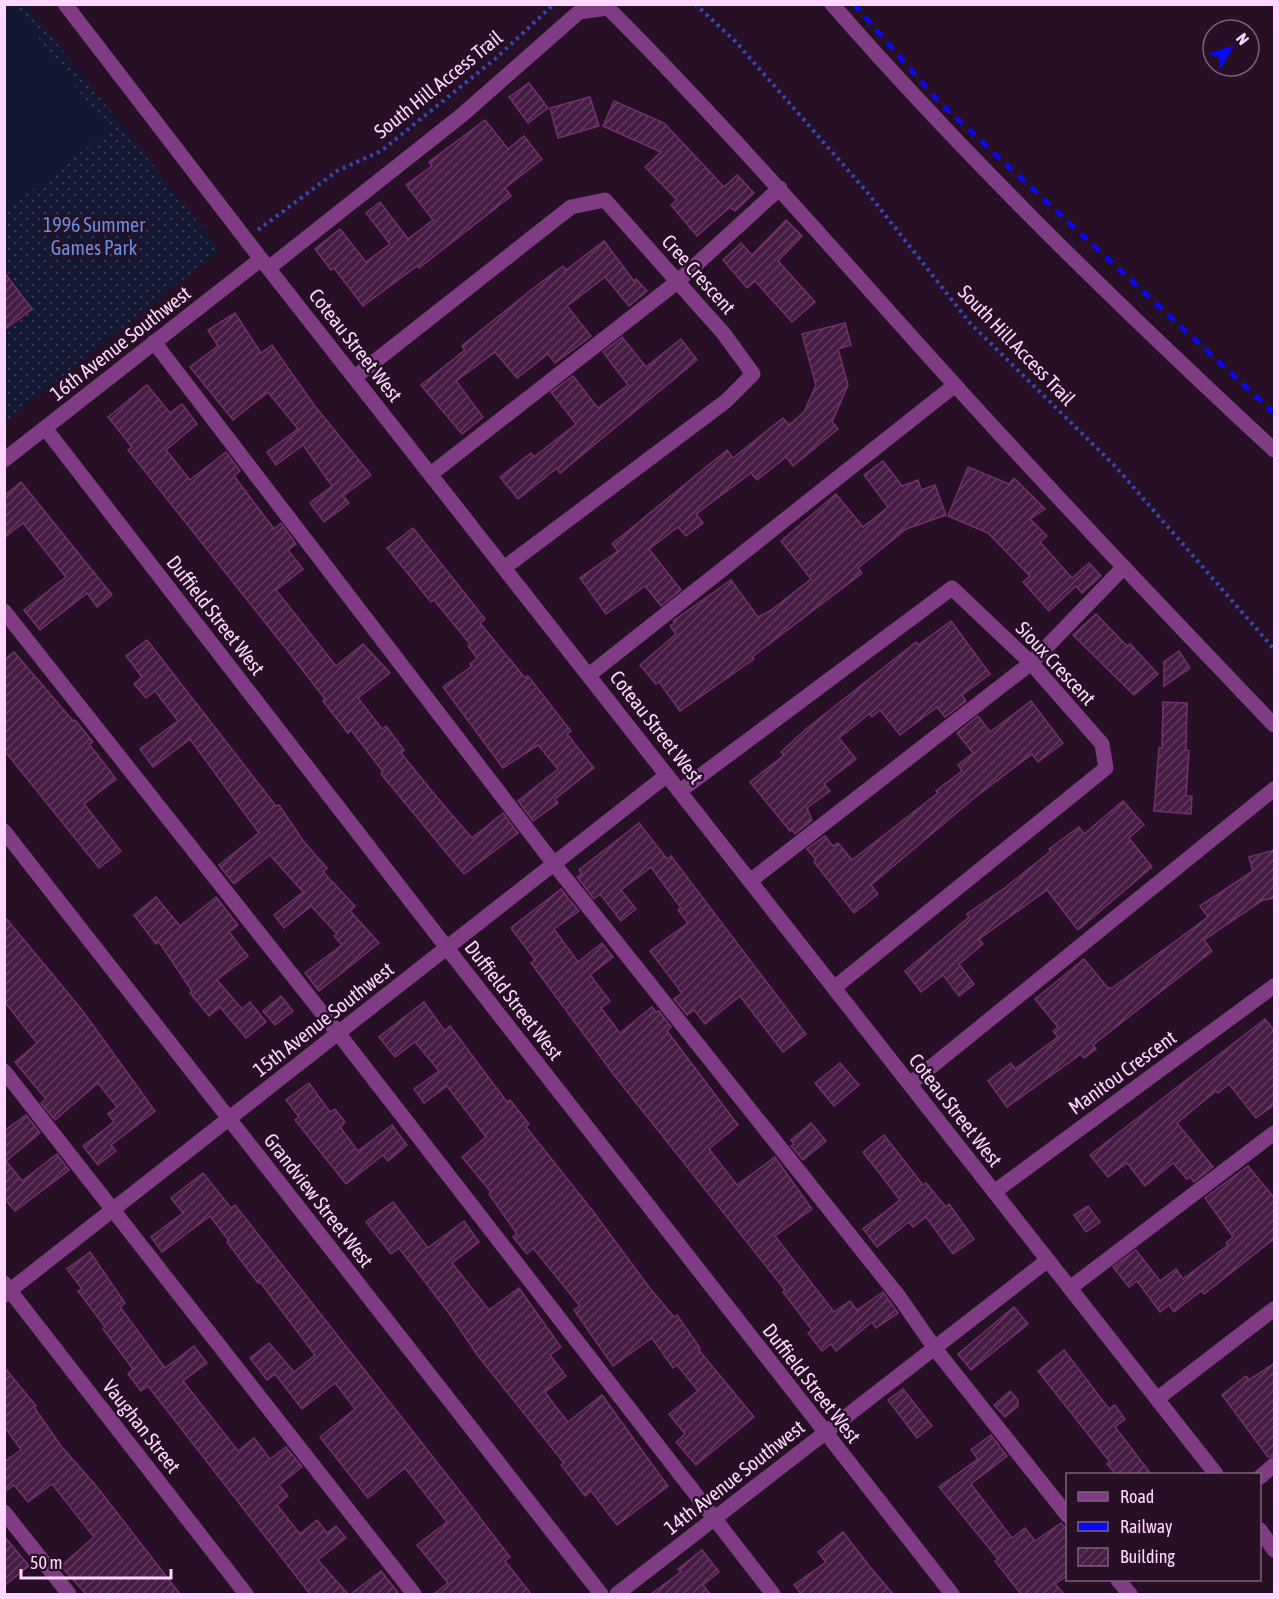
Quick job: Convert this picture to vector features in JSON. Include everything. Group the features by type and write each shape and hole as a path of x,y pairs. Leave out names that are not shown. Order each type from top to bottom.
{"street":[{"name":"Coteau Street West","path":"65,4 246,239 1215,1473"},
{"path":"832,4 897,79 1144,329 1275,450"},
{"name":"16th Avenue Southwest","path":"4,460 154,342 265,263 462,115 579,12 608,8 670,70 780,188"},
{"path":"431,474 677,282 780,188 955,385 1275,726"},
{"name":"Cree Crescent","path":"355,377 571,207 605,200 724,334 753,374 726,401 504,568"},
{"path":"154,342 554,864 900,1298 936,1350 1066,1513"},
{"path":"589,675 955,385"},
{"name":"Duffield Street West","path":"45,428 447,948 952,1594"},
{"path":"750,881 1031,663 1124,567"},
{"name":"Sioux Crescent","path":"680,791 952,588 1031,663 1102,744 1107,768 834,988"},
{"path":"4,611 338,1033 773,1594"},
{"name":"15th Avenue Southwest","path":"6,1289 112,1210 667,775"},
{"path":"910,1084 1275,789"},
{"name":"Grandview Street West","path":"4,831 600,1594"},
{"name":"Manitou Crescent","path":"994,1192 1275,986"},
{"path":"4,1071 414,1594"},
{"path":"1070,1288 1275,1133"},
{"name":"14th Avenue Southwest","path":"617,1594 936,1350 1048,1260"},
{"name":"Vaughan Street","path":"6,1289 246,1594"},
{"path":"1157,1399 1275,1310"},
{"path":"1261,1476 1275,1465"},
{"path":"4,1512 69,1594"},
{"path":"1261,1531 1275,1550"},
{"path":"1119,1581 1130,1594"}],"path":[{"name":"South Hill Access Trail","path":"246,239 337,171 381,151 495,59 554,4"},
{"name":"South Hill Access Trail","path":"695,4 735,41 867,192 970,322 1115,466 1275,649"}],"green space":[{"path":"12,4 109,130 5,211 4,5"},
{"name":"1996 Summer Games Park","path":"5,5 27,5 220,250 5,422"}],"building":[{"path":"529,83 548,108 528,123 509,97"},
{"path":"590,97 599,126 558,138 550,108"},
{"path":"614,101 664,123 724,187 737,175 754,193 735,211 730,207 697,236 671,205 677,200 645,167 661,152 603,126"},
{"path":"485,120 508,149 524,136 542,159 505,188 511,196 419,268 417,266 363,306 334,268 331,270 315,249 340,229 366,262 390,244 366,213 380,202 408,239 433,220 406,185 432,166 429,162"},
{"path":"786,220 802,236 778,261 815,302 792,322 755,281 747,288 723,260 741,243 752,255"},
{"path":"604,241 634,281 636,279 647,291 629,306 605,277 567,306 591,336 555,363 548,354 517,378 495,352 456,381 483,417 462,434 421,385 465,350 462,346 531,290 563,266 566,270"},
{"path":"4,272 32,309 4,330"},
{"path":"235,313 261,353 272,345 314,405 371,475 343,496 349,503 324,522 310,503 332,486 303,445 276,465 267,452 298,429 268,392 233,420 190,367 218,346 208,330"},
{"path":"845,323 851,345 838,349 848,385 832,422 838,429 793,466 786,457 757,480 751,473 696,514 703,523 686,536 678,527 649,549 681,590 661,606 645,586 606,614 580,578 618,551 612,544 727,450 733,458 783,418 789,425 804,412 816,385 802,334"},
{"path":"622,337 646,367 681,339 697,360 560,473 557,468 518,499 500,477 531,453 534,457 576,424 551,392 573,376 598,408 628,385 603,352"},
{"path":"147,385 170,413 182,404 197,424 166,450 190,480 226,452 240,471 234,476 274,529 281,523 296,544 288,550 303,569 276,590 336,666 363,644 390,673 358,698 382,729 386,726 404,750 401,753 435,795 472,838 503,813 518,833 464,874 381,774 383,772 351,730 348,733 291,655 128,450 132,447 108,417"},
{"path":"883,461 902,486 918,480 921,490 935,485 946,515 906,529 858,568 862,573 752,657 754,659 680,711 659,682 656,684 640,665 676,634 670,626 675,623 673,621 731,580 758,617 770,611 811,579 781,541 836,494 863,527 888,507 864,475"},
{"path":"968,467 1009,484 1014,478 1045,509 1030,519 1047,536 1040,542 1072,578 1089,563 1101,576 1082,593 1076,586 1049,611 1023,582 1030,576 988,533 948,516"},
{"path":"21,482 112,595 97,607 87,593 40,630 24,610 66,577 23,523 4,538 4,496"},
{"path":"413,528 485,619 480,623 525,678 528,676 571,731 567,734 594,768 555,799 558,803 533,821 518,801 558,769 538,745 503,768 443,687 472,666 470,664 477,658 468,646 470,644 434,600 431,602 387,548"},
{"path":"1096,614 1127,646 1130,644 1158,674 1134,695 1073,635"},
{"path":"951,621 990,674 962,695 966,701 945,717 937,707 900,735 880,710 872,717 869,714 839,738 856,759 824,784 830,791 807,808 812,820 795,834 792,830 790,831 750,782 784,755 781,752 806,729 916,642 918,645"},
{"path":"147,640 276,806 279,805 304,842 327,868 323,872 355,906 350,911 379,943 319,991 305,973 342,945 334,936 337,934 311,906 284,928 274,915 303,892 270,855 234,884 219,865 259,833 190,739 153,767 140,749 178,721 155,691 146,698 134,684 142,677 126,656"},
{"path":"1179,651 1190,668 1164,686 1164,662"},
{"path":"14,652 93,742 89,744 116,779 84,804 121,851 99,868 4,750 4,660"},
{"path":"1031,701 1063,743 1038,762 1032,754 973,799 871,885 878,894 854,913 814,862 816,860 807,849 825,836 833,846 838,843 852,860 938,793 936,791 962,771 958,765 973,753 957,733 978,716 990,732"},
{"path":"1163,702 1187,703 1186,750 1189,751 1186,796 1192,796 1191,814 1154,811 1159,748 1162,748"},
{"path":"1123,801 1144,825 1129,838 1152,867 1078,930 1047,890 979,939 983,944 959,964 974,984 959,996 943,975 921,992 905,971 969,917 967,914 1006,887 1051,851 1049,849 1079,827 1084,834"},
{"path":"639,823 667,859 671,856 806,1034 783,1052 740,996 705,1024 694,1010 687,1015 674,999 682,993 650,951 688,923 678,910 681,908 651,867 621,890 636,909 621,921 600,894 594,899 577,877 582,874 579,870"},
{"path":"1275,850 1275,898 1263,900 1204,940 1212,951 1093,1045 1096,1049 1084,1058 1081,1054 1007,1107 988,1081 1011,1063 1015,1069 1058,1037 1053,1031 1058,1027 1035,999 1084,959 1108,988 1112,988 1208,917 1200,906 1253,871 1249,857"},
{"path":"561,889 579,911 554,929 578,962 602,943 613,957 590,975 610,1001 601,1008 620,1033 652,1007 656,1012 659,1011 671,1027 667,1031 738,1125 709,1149 737,1185 775,1157 812,1209 775,1236 834,1312 850,1301 857,1310 883,1292 898,1313 876,1328 872,1322 836,1351 831,1344 822,1351 808,1333 812,1330 783,1292 785,1290 614,1075 531,963 535,960 511,928"},
{"path":"156,897 180,926 216,897 238,925 229,932 248,956 217,980 242,1009 250,1002 266,1022 246,1038 220,1007 209,1016 190,993 192,991 159,942 156,944 134,915"},
{"path":"4,916 82,1010 155,1111 111,1145 116,1151 98,1165 83,1146 114,1122 108,1114 117,1107 98,1083 55,1120 41,1103 46,1099 15,1062 37,1043 4,1001"},
{"path":"281,996 293,1011 275,1025 263,1011"},
{"path":"424,1002 445,1031 450,1026 507,1102 510,1100 529,1124 526,1127 649,1287 674,1317 677,1315 700,1348 698,1349 754,1417 696,1465 676,1442 685,1434 669,1414 698,1391 677,1365 673,1368 652,1338 613,1366 574,1310 580,1306 533,1248 527,1254 513,1237 517,1234 489,1194 491,1192 462,1157 486,1137 447,1086 424,1103 414,1089 439,1071 415,1042 395,1057 379,1037"},
{"path":"1265,1019 1275,1032 1275,1104 1256,1118 1229,1084 1218,1093 1216,1091 1177,1123 1213,1167 1194,1182 1190,1177 1187,1179 1173,1163 1145,1186 1127,1163 1108,1177 1090,1155"},
{"path":"840,1063 859,1085 834,1106 815,1083"},
{"path":"309,1083 330,1112 335,1109 345,1122 340,1127 358,1151 392,1125 407,1145 388,1161 383,1155 346,1184 295,1120 299,1117 286,1100"},
{"path":"26,1115 40,1133 6,1161 22,1181 57,1154 69,1170 15,1211 4,1198 4,1131"},
{"path":"811,1123 826,1141 803,1160 791,1146 794,1144 791,1140"},
{"path":"884,1135 923,1185 926,1183 946,1207 949,1204 974,1239 953,1254 926,1217 913,1227 909,1222 877,1247 863,1229 900,1200 863,1152"},
{"path":"1248,1166 1275,1199 1275,1238 1204,1294 1201,1291 1174,1312 1169,1305 1160,1312 1137,1281 1129,1287 1113,1267 1136,1250 1160,1281 1176,1269 1183,1279 1228,1245 1226,1243 1233,1237 1205,1198"},
{"path":"203,1173 231,1208 235,1205 458,1489 510,1557 505,1561 531,1594 434,1594 448,1583 417,1545 447,1522 405,1468 368,1498 320,1437 355,1409 335,1383 302,1409 275,1374 267,1380 250,1358 269,1343 294,1372 315,1355 227,1242 229,1241 210,1216 162,1252 151,1237 183,1213 171,1198"},
{"path":"393,1202 428,1248 464,1221 479,1242 452,1263 489,1310 519,1288 561,1347 550,1355 566,1376 545,1392 556,1407 568,1422 602,1395 668,1486 617,1525 591,1491 585,1496 561,1465 564,1463 478,1356 451,1316 399,1248 391,1254 366,1222"},
{"path":"1088,1206 1100,1222 1086,1232 1074,1215"},
{"path":"90,1252 125,1303 120,1307 165,1368 194,1346 207,1363 183,1381 238,1451 254,1438 270,1459 286,1447 302,1467 279,1485 288,1496 277,1505 300,1534 317,1520 327,1533 336,1526 346,1538 318,1560 348,1594 310,1594 148,1386 141,1391 128,1374 133,1369 103,1329 105,1327 78,1291 82,1289 67,1269"},
{"path":"1014,1307 1028,1324 971,1370 958,1354"},
{"path":"1064,1350 1109,1409 1115,1405 1125,1419 1115,1427 1150,1473 1115,1473 1107,1464 1110,1462 1038,1371"},
{"path":"1275,1363 1275,1456 1268,1457 1222,1395 1246,1376 1249,1380"},
{"path":"4,1367 36,1406 34,1407 61,1446 97,1487 180,1594 86,1594 61,1566 94,1537 52,1484 28,1502 14,1485 4,1492 4,1462 21,1450 4,1426"},
{"path":"903,1389 932,1426 917,1438 888,1400"},
{"path":"1010,1391 1018,1400 1018,1406 1005,1417 994,1405"},
{"path":"991,1435 1007,1456 971,1484 1012,1538 1025,1528 1035,1541 1061,1523 1066,1529 1066,1576 1055,1584 1064,1594 1021,1594 995,1561 998,1559 939,1487 978,1459 971,1450"},
{"path":"843,1532 893,1594 801,1594 794,1585 826,1562 818,1552"},
{"path":"4,1536 29,1566 4,1586"},
{"path":"702,1550 719,1572 703,1585 710,1594 651,1594 681,1572 678,1569"},
{"path":"381,1571 399,1594 351,1594"}],"railway":[{"path":"854,4 939,102 1274,413"}]}
